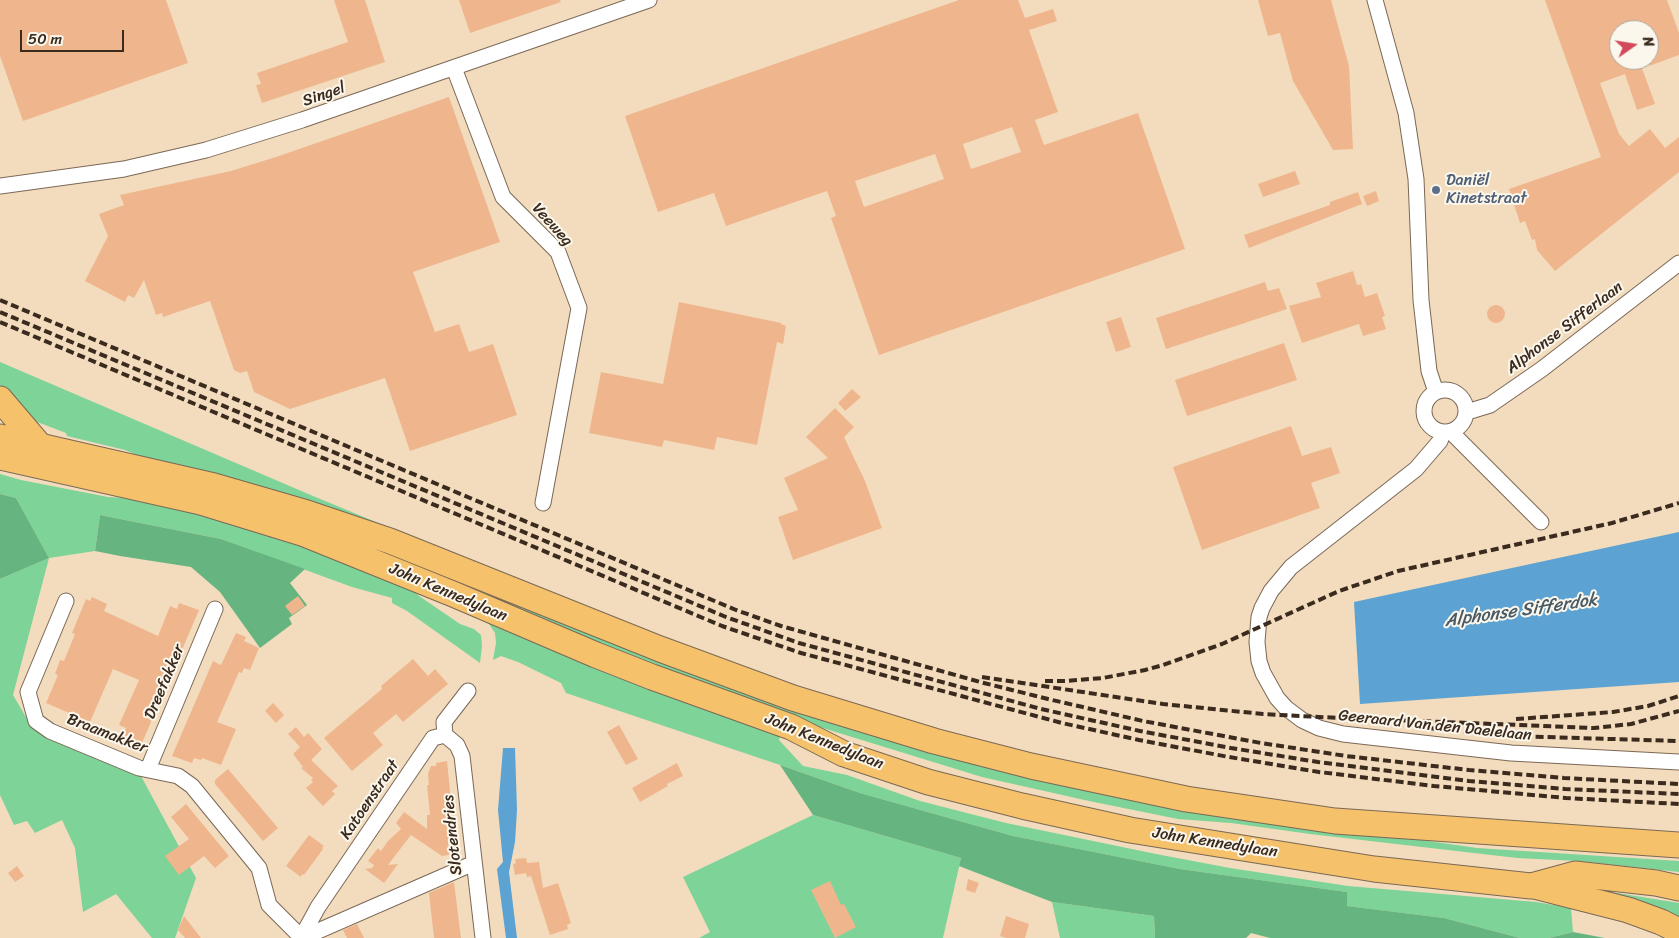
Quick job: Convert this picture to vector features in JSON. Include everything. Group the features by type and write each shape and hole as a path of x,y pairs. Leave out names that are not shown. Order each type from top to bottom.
{"highway":[{"path":"0,399 41,447"},
{"name":"John Kennedylaan","path":"0,437 214,486 299,511 390,541 660,649 793,698 934,741 1030,766 1186,799 1335,822 1679,845"},
{"name":"John Kennedylaan","path":"0,458 201,502 302,533 453,594 596,655 791,727 844,754 928,782 1022,806 1139,831 1374,869 1531,886 1575,874 1656,882 1679,888"},
{"path":"1531,886 1628,910 1679,931"}],"street":[{"name":"Singel","path":"0,186 124,168 206,150 302,120 649,0"},
{"path":"1375,0 1406,113 1409,131 1416,179 1421,300 1428,372 1436,392"},
{"name":"Veeweg","path":"454,68 503,197 558,252 579,308 543,503"},
{"name":"Alphonse Sifferlaan","path":"1467,412 1490,405 1542,369 1679,263"},
{"path":"1447,432 1462,424 1467,412 1466,404 1462,398 1450,390 1436,392 1426,402 1425,417 1431,428 1447,432 1541,522"},
{"name":"Geeraard Van den Daelelaan","path":"1447,432 1416,468 1291,567 1271,591 1259,617 1257,642 1259,661 1269,687 1286,708 1302,720 1319,728 1343,734 1511,753 1679,762"},
{"name":"Braamakker","path":"66,601 28,692 36,721 50,731 139,768 178,776 192,786 259,868 270,905 301,938"},
{"name":"Dreefakker","path":"148,769 215,609"},
{"path":"446,735 444,722 468,691"},
{"name":"Slotendries","path":"446,735 457,745 462,756 483,938"},
{"name":"Katoenstraat","path":"301,938 318,908 433,738 446,735"},
{"path":"301,938 474,863"}],"green space":[{"path":"0,362 463,558 158,464 125,450 67,436 66,433 32,420 13,403 0,386"},
{"path":"0,474 108,497 140,499 240,522 410,586 419,596 460,624 474,629 481,635 480,663 407,611 392,603 392,598 352,587 221,539 100,515 95,551 49,558 16,498 0,494"},
{"path":"0,494 16,498 49,558 0,579"},
{"path":"282,511 785,702 1372,833 1477,848 1679,861 1679,872 1578,861 1517,858 1231,823 1178,819 982,777 800,721 566,634"},
{"path":"100,515 221,539 305,569 290,583 307,605 289,618 292,624 260,648 220,592 191,567 95,551"},
{"path":"49,558 13,695 30,724 141,776 196,878 175,938 152,938 116,894 83,912 75,848 62,820 35,833 27,821 14,825 0,795 0,579"},
{"path":"465,609 780,733 779,740 803,766 847,775 920,801 1006,823 1230,868 1348,886 1536,902 1571,908 1573,932 1549,938 1520,938 1444,918 1346,906 1347,892 1180,869 1013,836 860,793 566,693 561,683 518,662 501,656 493,660 496,643 495,633 489,624"},
{"path":"780,765 860,793 1013,836 1180,869 1347,892 1347,906 1444,918 1520,938 1270,938 1251,933 1246,938 1155,938 1154,916 1052,902 959,866 961,858 813,815"},
{"path":"813,815 961,858 943,938 699,938 710,932 683,877"},
{"path":"1611,892 1679,903 1679,917 1642,902"},
{"path":"1052,902 1154,916 1155,938 1060,938"},
{"path":"1573,932 1605,938 1549,938"}],"water":[{"name":"Alphonse Sifferdok","path":"1679,532 1679,682 1360,704 1354,602"},
{"path":"503,748 515,748 517,810 515,842 509,872 517,938 506,938 497,869 503,862 498,810"}],"building":[{"path":"0,0 166,0 188,63 23,121 0,56"},
{"path":"334,0 365,0 385,62 262,103 256,85 261,84 257,73 348,42"},
{"path":"459,0 560,0 561,2 470,33"},
{"path":"959,0 1018,0 1025,18 1053,9 1057,21 1029,30 1058,112 1035,120 1044,145 1138,113 1185,249 879,355 831,218 836,216 827,191 726,226 714,193 658,212 625,116","holes":["1012,127 1021,152 971,169 963,144","935,154 944,179 864,207 855,181"]},
{"path":"1258,0 1331,0 1349,66 1353,149 1333,150 1293,81 1280,33 1268,36"},
{"path":"1545,0 1667,0 1679,33 1679,55 1659,62 1659,20 1609,20 1609,70 1643,70 1655,104 1637,110 1625,74 1600,83 1619,134 1629,146 1650,129 1665,148 1679,137 1679,172 1555,271 1537,250 1535,239 1532,240 1525,221 1520,223 1509,189 1601,157"},
{"path":"449,97 500,242 413,272 435,332 459,324 469,352 493,344 517,415 410,451 385,378 290,409 254,392 247,371 240,373 234,370 210,301 163,317 162,313 156,315 144,280 134,298 128,295 125,302 85,281 108,236 99,214 124,205 120,195 231,171"},
{"path":"1295,171 1300,184 1263,197 1258,184"},
{"path":"1376,191 1379,201 1367,206 1363,196"},
{"path":"1358,192 1362,204 1249,248 1244,235 1330,205 1330,202"},
{"path":"1353,271 1357,285 1361,284 1365,297 1377,293 1385,316 1382,317 1386,329 1363,336 1359,324 1302,343 1289,306 1321,297 1316,283"},
{"path":"1265,282 1268,291 1279,288 1287,309 1166,349 1156,318"},
{"path":"679,302 781,323 786,326 783,344 777,342 757,445 717,437 714,450 664,440 662,447 589,433 601,372 663,384"},
{"path":"1496,305 1502,308 1505,314 1502,320 1496,323 1490,320 1487,314 1490,308"},
{"path":"1121,317 1131,347 1116,352 1106,322"},
{"path":"1284,343 1297,380 1187,416 1175,380"},
{"path":"852,389 861,397 845,411 838,403"},
{"path":"835,408 854,427 844,437 865,481 882,528 793,560 778,517 798,510 784,478 828,458 806,437"},
{"path":"1291,426 1302,456 1331,447 1340,473 1311,483 1320,508 1202,550 1173,467"},
{"path":"298,596 305,606 292,615 285,606"},
{"path":"92,597 107,604 104,611 158,636 170,606 177,609 179,603 199,610 142,743 123,735 126,728 119,725 139,680 113,669 90,722 46,703 58,675 55,674 60,660 64,661 75,634 72,633 86,599 90,601"},
{"path":"236,633 246,637 244,641 259,648 250,670 244,668 242,673 239,672 217,722 236,729 221,765 202,758 201,760 194,758 192,763 172,756 213,661 221,665"},
{"path":"413,659 428,676 435,669 448,684 403,722 396,714 373,733 383,745 352,771 324,738 382,689 381,686"},
{"path":"273,703 284,715 276,723 265,711"},
{"path":"619,725 638,759 626,765 607,732"},
{"path":"296,727 304,737 308,733 322,749 311,760 338,786 332,791 335,794 323,806 306,788 313,782 311,780 313,778 301,768 303,767 293,754 300,747 288,734"},
{"path":"447,761 455,841 448,842 449,855 442,856 411,835 388,865 398,864 384,883 365,869 372,868 374,865 368,861 378,848 381,851 388,841 401,829 396,823 404,812 427,829 427,815 430,815 427,785 429,785 428,774 431,766"},
{"path":"677,763 683,776 640,802 632,788"},
{"path":"228,769 278,828 263,841 215,784 215,780"},
{"path":"186,804 229,856 215,868 204,856 179,875 165,856 189,839 171,817"},
{"path":"309,835 324,846 301,877 286,866"},
{"path":"526,858 527,863 539,862 543,888 558,883 571,923 567,925 568,929 550,935 531,876 527,877 526,873 515,875 513,864 516,863 515,859"},
{"path":"17,866 24,876 15,882 8,873"},
{"path":"968,879 979,883 975,893 966,890"},
{"path":"830,881 841,905 844,904 856,927 835,938 811,890"},
{"path":"454,882 461,938 434,938 429,893"},
{"path":"184,916 201,938 185,938 178,930"},
{"path":"1006,916 1029,924 1025,938 1006,938 1000,936"},
{"path":"357,924 364,938 347,938 343,930"}],"railway":[{"path":"0,300 736,610 781,626 980,682 1048,699 1143,721 1261,743 1346,756 1469,770 1564,778 1679,784"},
{"path":"0,312 726,617 799,643 1041,709 1140,731 1231,748 1318,762 1469,781 1565,789 1679,794"},
{"path":"0,322 722,626 801,653 1062,723 1229,757 1319,772 1434,786 1566,798 1679,804"},
{"path":"1045,681 1103,678 1163,665 1222,644 1339,591 1398,571 1612,523 1679,503"},
{"path":"982,677 1163,704 1263,714 1319,717 1594,728 1631,724 1679,711"},
{"path":"1516,719 1613,712 1648,706 1679,696"},
{"path":"1428,728 1510,736 1679,741"}],"place":[{"name":"Daniël Kinetstraat","path":"1436,190"}]}
